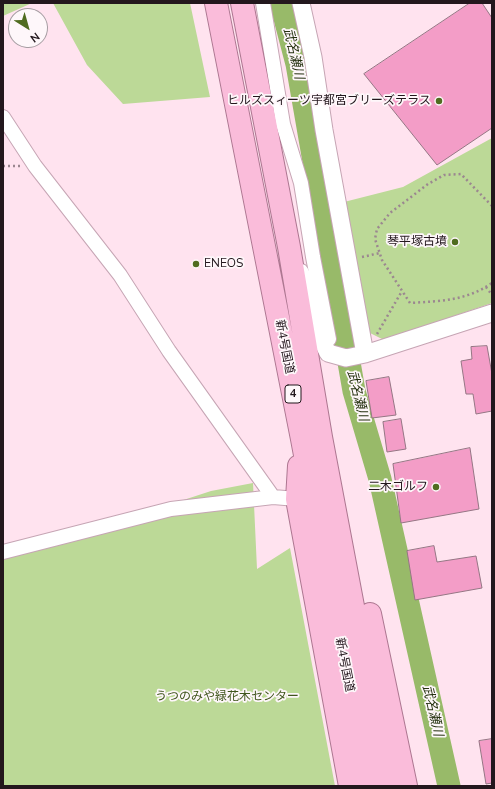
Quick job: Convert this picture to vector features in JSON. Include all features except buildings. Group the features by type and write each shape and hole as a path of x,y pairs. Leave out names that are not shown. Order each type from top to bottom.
{"highway":[{"name":"新4号国道","path":"216,3 387,786"},
{"name":"新4号国道","path":"242,3 288,247 311,438 367,786"},
{"path":"311,438 297,499 350,786"},
{"path":"311,438 355,543 406,786"}],"street":[{"path":"263,3 283,124 301,183 313,257 329,339"},
{"path":"301,3 313,57 324,130 365,354"},
{"path":"3,117 35,166 120,275 169,351 273,498"},
{"path":"288,247 306,284 316,329 328,353 346,358 365,354 466,323 492,313"},
{"path":"3,552 171,509 273,498 297,499"}],"path":[{"path":"492,206 461,174 444,175 428,184 390,213 377,229 375,239 382,260 410,303 445,301 479,292 492,284"},
{"path":"348,260 380,253"},
{"path":"486,287 492,295"},
{"path":"365,354 402,291"}],"green space":[{"path":"3,3 32,3 21,8 8,8 8,14 3,16"},
{"path":"53,3 190,3 210,97 123,104 87,65"},
{"path":"492,138 492,303 384,340 368,332 344,202 403,187"},
{"name":"うつのみや緑花木センター","path":"253,483 257,569 290,548 335,786 3,786 3,559 211,491"}],"waterway":[{"name":"武名瀬川","path":"281,3 297,64 354,391 380,479 449,786"}],"place":[{"name":"ヒルズスィーツ宇都宮ブリーズテラス","path":"439,101"},
{"name":"琴平塚古墳","path":"455,242"},
{"name":"ENEOS","path":"196,264"},
{"name":"二木ゴルフ","path":"436,487"}]}
